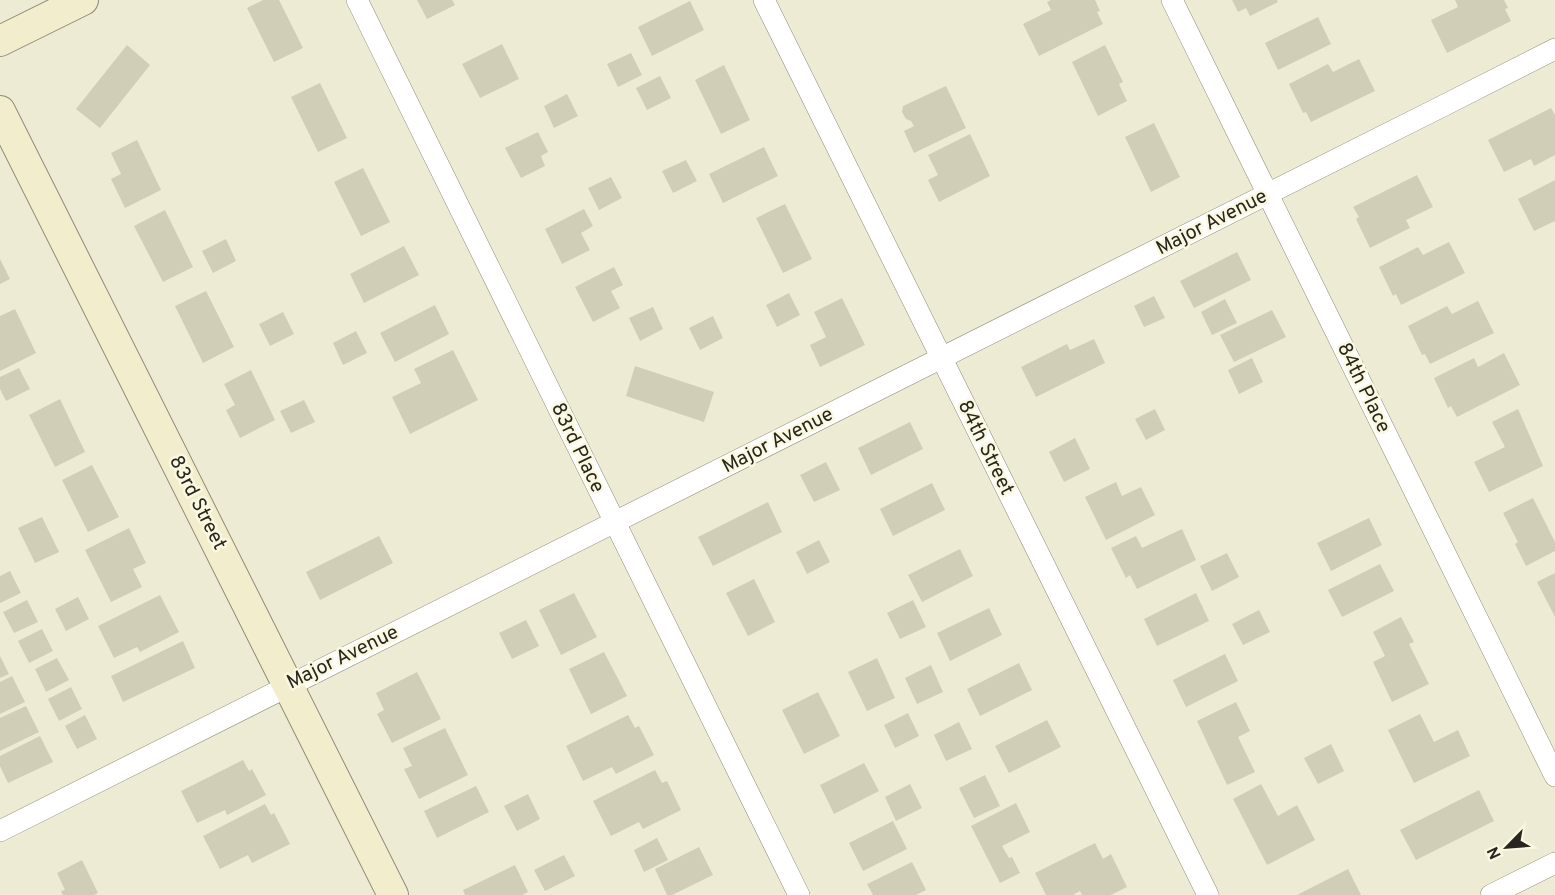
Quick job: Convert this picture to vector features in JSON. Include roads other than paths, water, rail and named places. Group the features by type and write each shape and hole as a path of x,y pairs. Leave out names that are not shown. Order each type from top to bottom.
{"street":[{"path":"0,41 83,0"},
{"name":"83rd Place","path":"357,0 799,895"},
{"name":"84th Street","path":"764,0 1208,895"},
{"name":"84th Place","path":"1172,0 1555,776"},
{"name":"Major Avenue","path":"0,831 1555,50"},
{"name":"83rd Street","path":"0,111 393,895"},
{"path":"1491,895 1555,863"}]}
